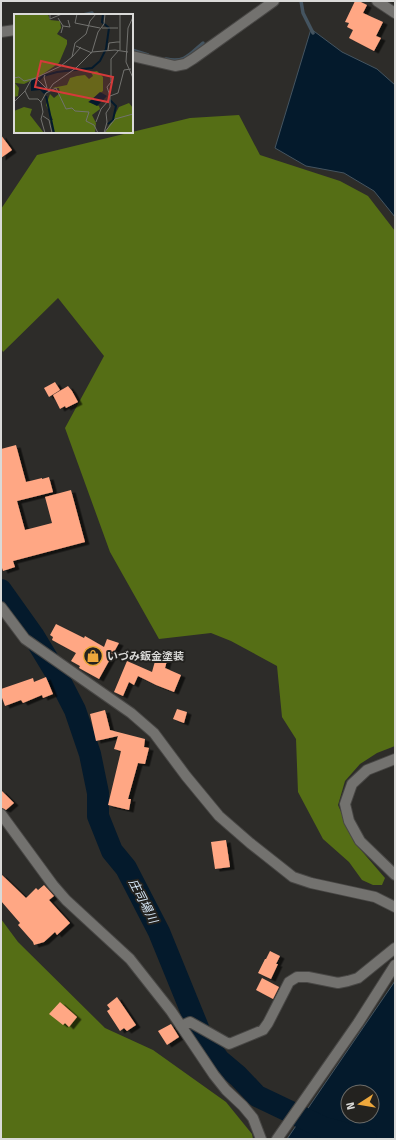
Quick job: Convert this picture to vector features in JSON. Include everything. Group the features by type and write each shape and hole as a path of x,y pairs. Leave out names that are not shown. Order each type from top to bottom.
{"street":[{"path":"133,56 175,66 185,64 274,1"},
{"path":"377,1 395,13"},
{"path":"1,32 14,30"},
{"path":"1,607 25,639 131,713 154,733 186,776 219,816 250,843 294,877 311,883 375,897 395,907"},
{"path":"395,759 367,770 352,784 345,804 349,822 360,841 395,875"},
{"path":"1,814 66,900 130,959 171,1011 214,1075 253,1118 261,1139"},
{"path":"181,1026 190,1022 228,1044 263,1030 289,982 297,977 308,976 338,982 348,982 358,978 395,948"},
{"path":"277,1139 358,1023 395,965"}],"green space":[{"path":"239,115 260,155 340,181 368,196 395,231 395,746 377,753 360,764 345,781 338,805 354,842 385,878 382,885 373,885 362,880 349,862 323,839 298,792 296,739 282,717 277,666 231,641 211,633 159,639 110,552 65,428 104,356 58,298 3,352 1,348 1,209 37,155 190,118"},
{"path":"1,919 18,942 105,1028 153,1050 226,1102 252,1134 253,1139 1,1139"}],"water":[{"path":"311,29 342,52 377,69 395,85 395,217 374,191 344,173 306,166 275,148"},
{"path":"395,981 395,1139 287,1139"}],"building":[{"path":"355,1 359,1 367,5 363,13 383,22 376,36 381,38 374,51 349,38 353,30 347,27 349,23 345,22"},
{"path":"1,135 12,150 1,158"},
{"path":"55,382 60,390 49,397 44,388"},
{"path":"68,386 78,402 66,408 65,406 60,409 53,395"},
{"path":"16,445 26,482 49,477 53,492 17,501 25,530 52,523 45,497 71,490 85,542 13,561 15,567 3,571 1,565 1,449"},
{"path":"56,624 84,638 85,636 104,647 107,639 119,643 99,679 79,668 80,666 71,661 76,653 52,640 53,637 50,635"},
{"path":"157,654 168,657 165,668 181,675 174,692 138,676 134,685 129,682 123,696 114,692 127,661 152,672"},
{"path":"46,677 53,694 43,698 42,695 23,703 21,700 5,706 1,695 1,689 33,678 34,682"},
{"path":"177,709 187,712 184,723 173,719"},
{"path":"105,710 110,730 145,739 144,747 149,748 145,764 138,763 128,799 131,799 129,810 108,805 121,751 114,749 118,736 96,741 90,714"},
{"path":"1,790 14,803 6,810 1,808"},
{"path":"226,840 230,867 215,869 211,842"},
{"path":"1,874 26,898 36,888 38,890 44,885 54,896 49,900 70,923 57,935 55,932 44,942 34,945 18,925 20,923 1,901"},
{"path":"270,951 280,956 271,979 258,973"},
{"path":"262,978 279,987 273,999 256,990"},
{"path":"117,997 136,1025 127,1031 124,1028 120,1031 107,1011 110,1009 107,1005"},
{"path":"60,1002 77,1017 69,1027 65,1023 63,1025 49,1014"},
{"path":"171,1024 179,1037 167,1045 158,1031"}],"waterway":[{"path":"301,1 303,13 313,33"},
{"path":"88,14 92,14"},
{"path":"166,59 182,59 203,43"},
{"path":"133,50 148,55"},
{"name":"庄司場川","path":"1,590 33,635 56,673 75,710 90,754 98,793 98,816 112,851 126,868 159,932 201,1035 219,1060 238,1076 257,1096 322,1127 366,1139"}],"place":[{"name":"いづみ鈑金塗装","path":"93,656"}]}
